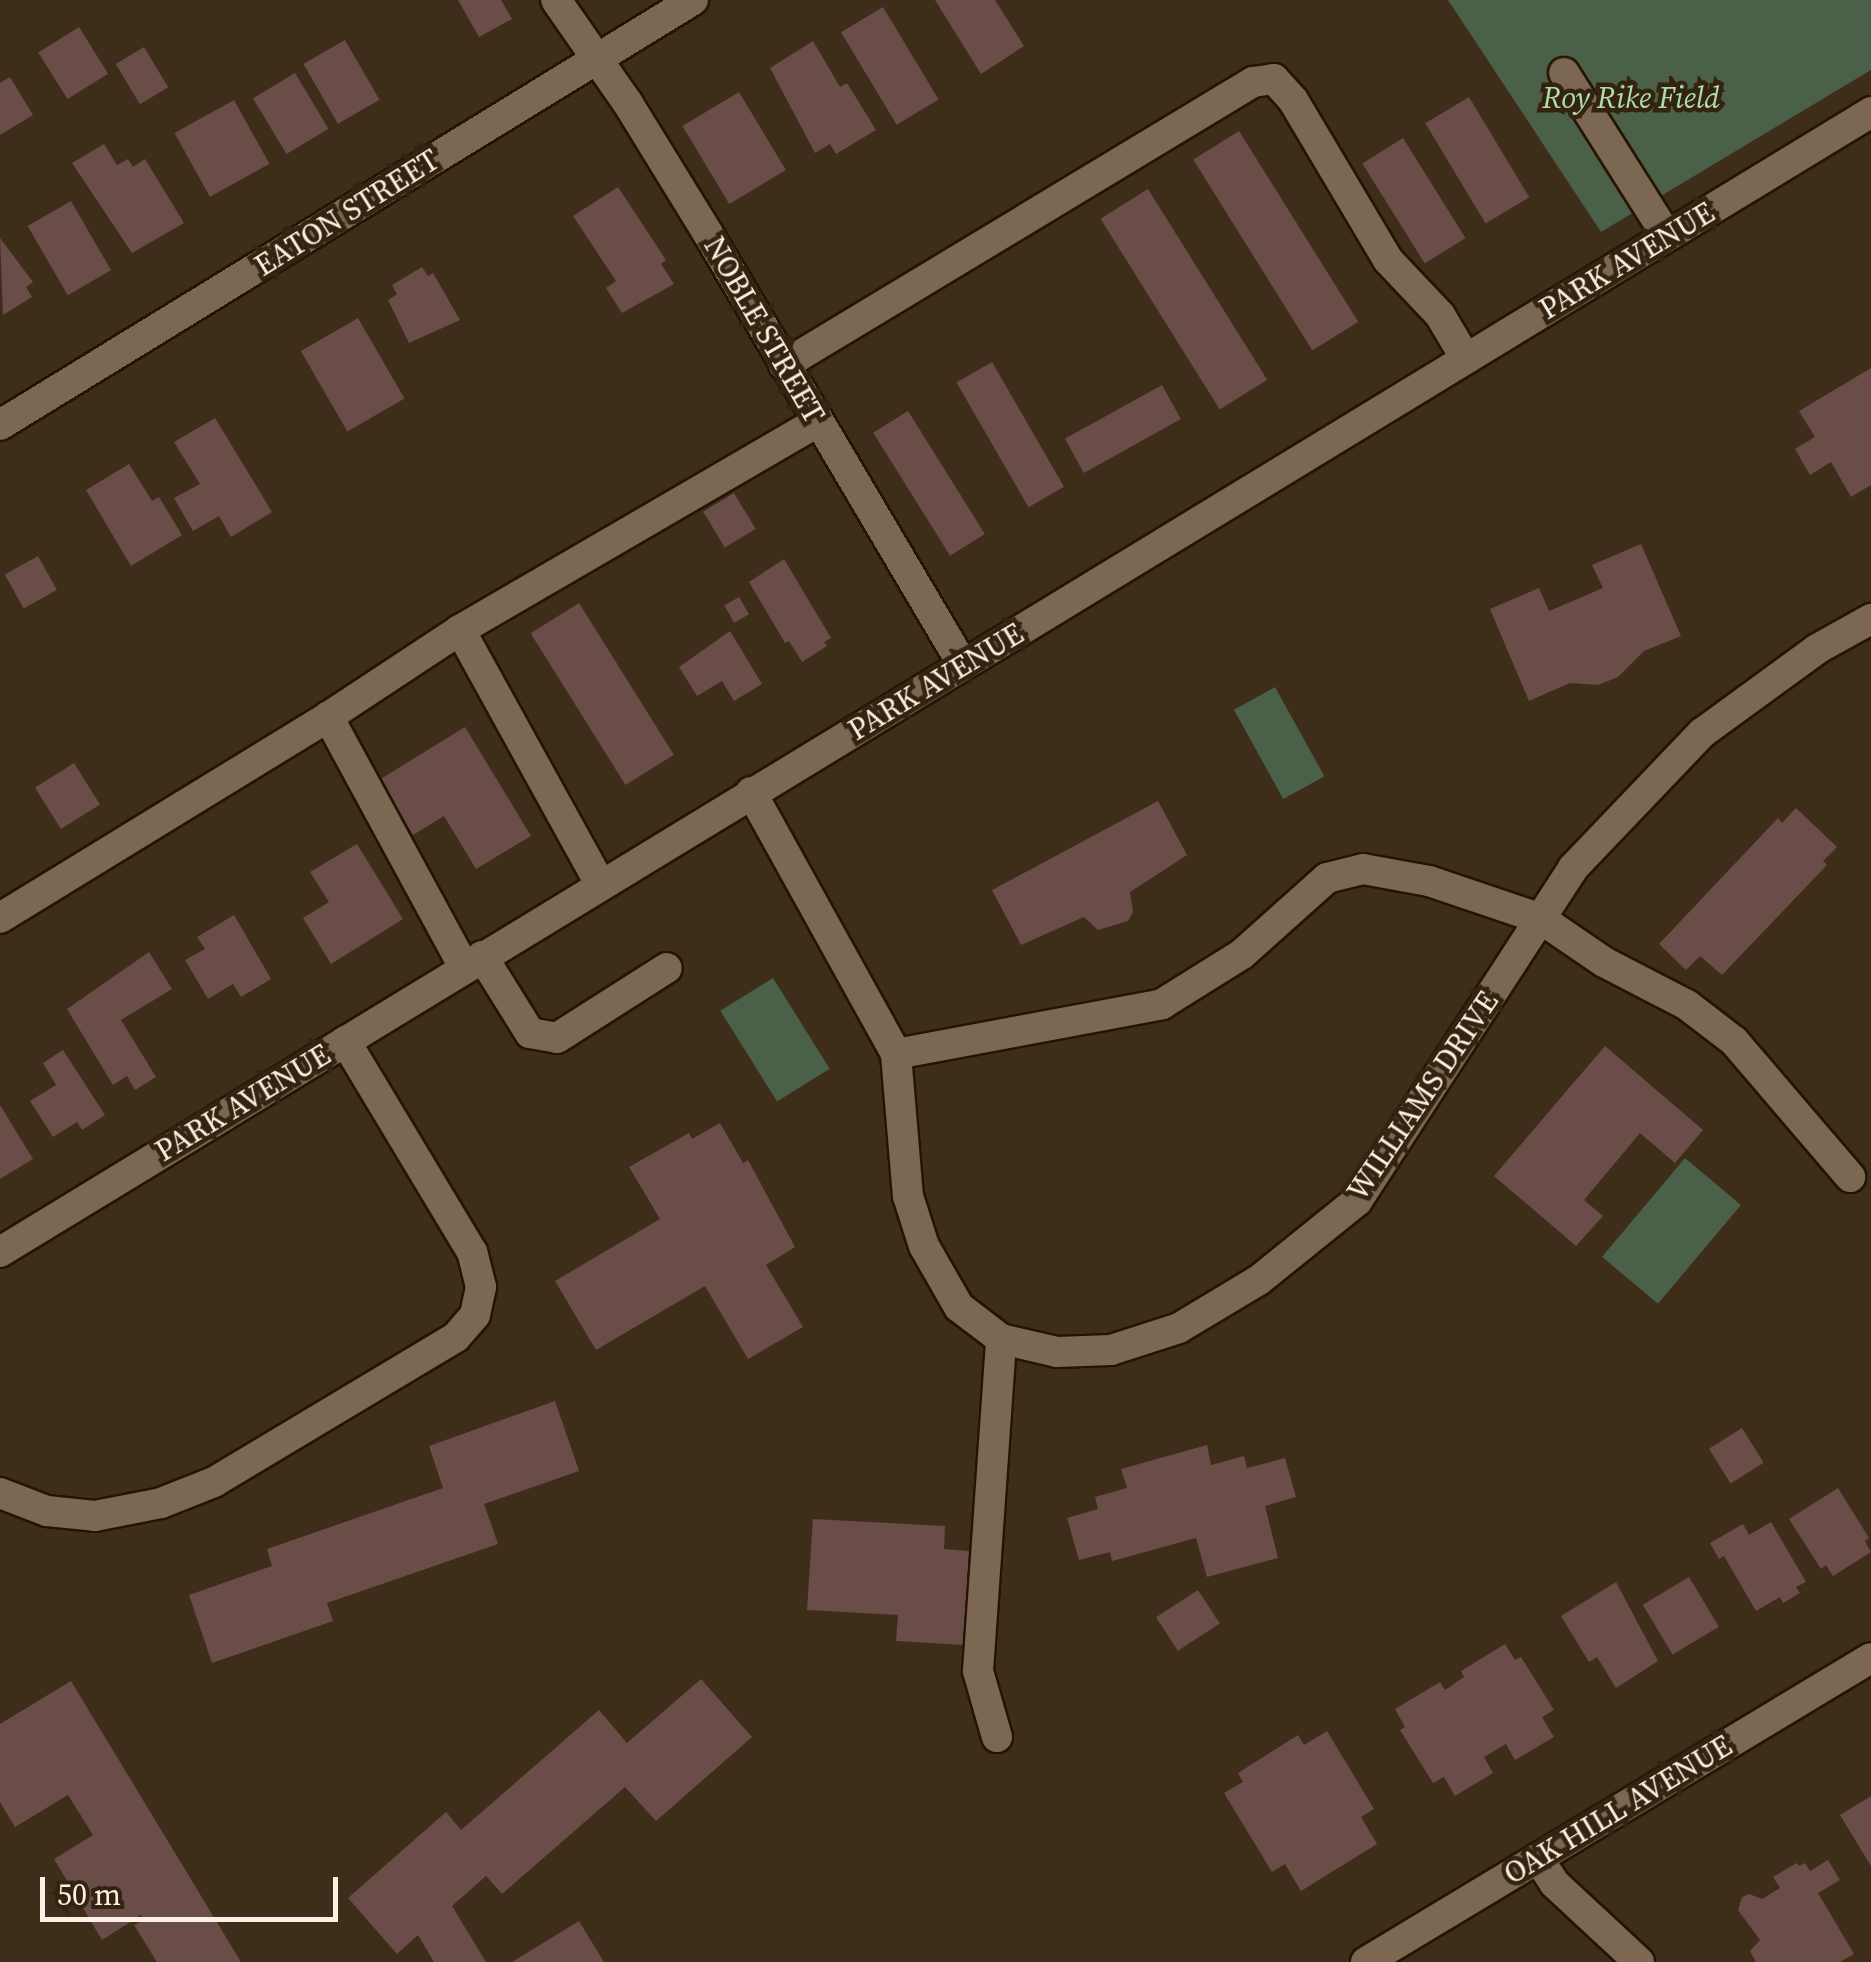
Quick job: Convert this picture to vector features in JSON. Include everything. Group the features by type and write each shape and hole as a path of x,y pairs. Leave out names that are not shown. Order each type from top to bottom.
{"street":[{"name":"NOBLE STREET","path":"556,0 707,232 963,666"},
{"name":"EATON STREET","path":"0,426 694,0"},
{"path":"1564,73 1668,236"},
{"path":"784,366 1253,82 1274,79 1293,100 1388,260 1440,315 1466,360"},
{"name":"PARK AVENUE","path":"0,1252 1871,112"},
{"path":"0,918 328,717 460,630 817,422"},
{"name":"WILLIAMS DRIVE","path":"751,792 896,1054 908,1196 924,1246 959,1307 1001,1339 1056,1352 1111,1350 1180,1328 1259,1280 1357,1201 1573,868 1702,733 1817,649 1871,620"},
{"path":"460,630 600,884"},
{"path":"328,717 473,961 530,1033 557,1038 667,968"},
{"path":"896,1054 1162,1004 1242,954 1327,878 1364,869 1429,881 1541,919 1604,962 1687,1006 1734,1040 1850,1177"},
{"path":"0,1494 47,1512 95,1516 161,1503 214,1482 278,1444 456,1337 475,1315 480,1286 472,1252 346,1040"},
{"path":"998,1737 978,1671 1001,1339"},
{"name":"OAK HILL AVENUE","path":"1366,1962 1871,1658"},
{"path":"1538,1858 1554,1883 1639,1962"}],"green space":[{"name":"Roy Rike Field","path":"1448,0 1871,0 1871,70 1601,232"},
{"path":"1275,687 1324,776 1283,799 1234,710"},
{"path":"773,978 830,1069 777,1102 720,1011"},
{"path":"1685,1158 1741,1205 1658,1304 1602,1257"}],"building":[{"path":"458,0 501,0 512,19 479,37"},
{"path":"935,0 995,0 1024,46 981,74"},
{"path":"883,7 939,100 897,125 841,32"},
{"path":"79,27 108,74 67,99 38,52"},
{"path":"345,40 380,100 338,124 303,64"},
{"path":"813,41 840,87 847,83 876,130 836,154 830,144 815,153 770,68"},
{"path":"144,47 168,87 140,104 116,64"},
{"path":"295,73 328,129 286,154 253,98"},
{"path":"10,77 33,115 0,135 0,83"},
{"path":"739,92 786,170 729,204 682,126"},
{"path":"1469,97 1529,197 1486,224 1425,123"},
{"path":"234,100 269,164 210,197 175,133"},
{"path":"1239,131 1358,322 1312,350 1193,160"},
{"path":"1403,138 1466,238 1425,264 1362,163"},
{"path":"104,144 117,165 128,159 133,167 145,159 184,223 132,253 72,163"},
{"path":"618,187 666,260 661,264 674,284 622,313 606,288 616,281 573,216"},
{"path":"1148,189 1267,380 1220,409 1101,219"},
{"path":"71,201 111,270 68,295 28,226"},
{"path":"0,238 33,282 26,287 32,297 3,315"},
{"path":"422,267 428,276 433,273 460,320 409,343 388,300 397,294 392,285"},
{"path":"358,318 405,399 347,432 301,351"},
{"path":"992,362 1064,487 1028,507 956,383"},
{"path":"1871,368 1871,485 1851,497 1831,462 1810,475 1795,449 1815,437 1799,411"},
{"path":"1162,385 1181,419 1084,473 1065,439"},
{"path":"908,411 985,534 950,556 873,433"},
{"path":"215,418 272,512 231,537 219,516 193,531 174,498 200,484 174,442"},
{"path":"129,464 152,501 159,497 182,535 131,566 86,490"},
{"path":"734,493 756,529 725,548 703,512"},
{"path":"1641,544 1681,636 1644,651 1618,677 1598,685 1570,683 1529,701 1490,609 1539,588 1549,611 1603,588 1592,565"},
{"path":"38,556 57,590 24,609 5,574"},
{"path":"784,559 831,638 824,642 827,646 802,662 789,641 785,643 749,582"},
{"path":"739,597 749,614 734,623 724,606"},
{"path":"579,603 674,755 626,785 531,633"},
{"path":"730,631 762,684 734,701 722,681 697,696 679,667"},
{"path":"465,727 531,836 476,869 444,816 413,835 379,780"},
{"path":"74,763 100,805 61,829 35,787"},
{"path":"1158,801 1187,855 1130,892 1133,912 1128,921 1098,930 1084,917 1021,945 992,890"},
{"path":"1796,808 1837,847 1823,861 1827,865 1722,975 1700,956 1686,970 1659,944 1778,818 1782,823"},
{"path":"357,844 403,919 331,964 303,918 329,902 310,872"},
{"path":"234,915 271,979 241,997 233,984 208,999 185,960 205,949 197,937"},
{"path":"149,952 172,989 121,1020 156,1077 135,1090 127,1076 113,1085 67,1009"},
{"path":"1605,1046 1703,1130 1675,1163 1640,1133 1584,1200 1603,1216 1576,1246 1494,1176"},
{"path":"63,1050 105,1115 82,1130 77,1122 53,1137 30,1101 56,1085 43,1063"},
{"path":"0,1105 33,1159 0,1179"},
{"path":"720,1123 743,1163 748,1160 795,1247 766,1265 803,1327 748,1359 705,1286 596,1350 555,1281 660,1219 629,1167 689,1133 692,1139"},
{"path":"555,1401 579,1471 484,1504 498,1544 327,1603 333,1621 212,1663 189,1595 272,1566 267,1549 443,1488 429,1446"},
{"path":"1742,1428 1764,1463 1731,1483 1709,1449"},
{"path":"1207,1445 1211,1465 1244,1456 1247,1468 1285,1458 1296,1497 1265,1506 1278,1558 1207,1577 1196,1538 1112,1561 1110,1552 1079,1560 1067,1518 1098,1509 1095,1497 1127,1488 1121,1469"},
{"path":"1838,1488 1869,1538 1865,1541 1871,1552 1833,1576 1826,1565 1821,1569 1789,1519"},
{"path":"813,1519 945,1526 944,1549 969,1551 963,1645 896,1641 898,1615 807,1610"},
{"path":"1771,1522 1806,1582 1796,1587 1800,1593 1783,1603 1780,1597 1756,1611 1724,1556 1719,1559 1710,1543 1743,1524 1749,1535"},
{"path":"1689,1577 1719,1627 1673,1655 1643,1605"},
{"path":"1616,1582 1658,1661 1616,1688 1597,1657 1589,1662 1561,1616"},
{"path":"1198,1590 1220,1624 1178,1651 1156,1617"},
{"path":"1505,1644 1515,1660 1521,1657 1554,1710 1542,1717 1554,1737 1515,1760 1506,1744 1484,1757 1493,1773 1455,1796 1444,1777 1433,1783 1400,1730 1405,1727 1395,1709 1440,1682 1445,1690 1464,1677 1461,1671"},
{"path":"701,1679 752,1737 656,1821 625,1787 502,1894 486,1876 452,1906 486,1962 434,1962 418,1935 397,1954 348,1898 446,1812 461,1830 599,1710 627,1743"},
{"path":"71,1681 241,1962 157,1962 134,1925 144,1920 141,1915 102,1940 54,1859 93,1835 68,1795 15,1827 0,1802 0,1724"},
{"path":"1327,1731 1374,1809 1361,1817 1377,1844 1301,1891 1285,1864 1272,1872 1224,1793 1243,1782 1238,1773 1298,1735 1304,1745"},
{"path":"1871,1796 1871,1866 1840,1815"},
{"path":"1828,1860 1840,1880 1818,1893 1854,1954 1840,1962 1756,1962 1750,1951 1760,1940 1738,1910 1742,1897 1749,1894 1762,1899 1780,1888 1773,1877 1797,1863 1805,1863 1810,1871"},
{"path":"579,1921 604,1962 512,1962"}]}
